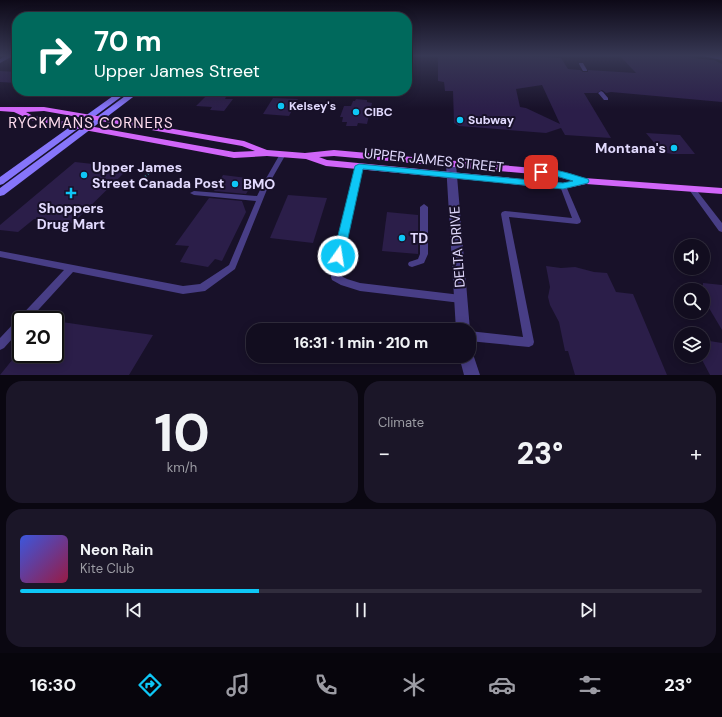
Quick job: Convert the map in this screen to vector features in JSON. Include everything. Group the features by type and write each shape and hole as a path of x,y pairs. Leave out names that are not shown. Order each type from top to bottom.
{"main road":[{"path":"0,182 118,96"},
{"path":"0,194 130,96"},
{"name":"UPPER JAMES STREET","path":"0,109 44,109 244,144 267,153"},
{"name":"UPPER JAMES STREET","path":"16,110 31,118 234,155 267,153 305,156 334,153 556,173 584,181 722,191"},
{"name":"UPPER JAMES STREET","path":"305,156 326,163 563,186 584,181"}],"street":[{"name":"DELTA DRIVE","path":"451,164 463,323"},
{"path":"469,363 472,375"}],"lane":[{"path":"601,93 606,99"},
{"path":"0,254 183,290 202,288 232,266 267,182 283,154"},
{"path":"359,166 335,265 335,277 344,282 360,287 461,299"},
{"path":"476,337 529,342 505,214 577,221 563,186"},
{"path":"692,189 722,229"},
{"path":"194,193 260,199"},
{"path":"412,264 421,261 424,254 424,207"},
{"path":"31,311 71,268"},
{"path":"0,345 12,332"}],"path":[{"path":"145,177 154,167"},
{"path":"120,182 135,184"}],"building":[{"path":"0,74 12,74 12,83 0,82"},
{"path":"438,74 722,74 722,102 611,92 606,93 602,90 597,93 584,93 611,138 565,135 561,128 546,133 459,126 454,123 453,91 445,91 444,82 438,81","holes":["542,85 560,124 526,108 520,107 516,89"]},
{"path":"206,96 226,97 225,99 233,99 224,111 210,110 212,107 196,106"},
{"name":"Kelsey's","path":"273,98 298,99 289,116 263,114"},
{"name":"CIBC","path":"356,99 367,100 367,102 372,103 367,124 358,123 357,126 346,126 347,122 342,122 343,117 340,117 344,106 351,106 353,101"},
{"name":"Montana's","path":"646,133 680,135 695,154 672,154 662,152"},
{"name":"Shoppers Drug Mart","path":"75,162 129,168 73,223 34,219 18,232 0,230 0,225"},
{"name":"BMO","path":"223,175 255,179 246,194 214,191"},
{"path":"288,195 327,198 313,243 270,238"},
{"path":"209,198 242,201 246,212 222,261 215,259 208,267 180,262 189,246 175,245"},
{"name":"TD","path":"387,212 418,215 418,254 382,251"},
{"path":"546,266 561,268 575,267 594,272 607,273 616,292 633,294 667,375 575,375 568,351 565,351 559,322 550,305 548,297 550,287"},
{"path":"710,284 722,285 722,330 710,310"},
{"path":"64,322 153,335 129,375 0,375 12,360 12,363 64,363"},
{"path":"710,341 722,343 722,375 710,375 704,363 710,363"}],"place":[{"name":"Kelsey's","path":"281,106"},
{"name":"CIBC","path":"356,112"},
{"name":"Subway","path":"460,120"},
{"name":"Montana's","path":"674,148"},
{"name":"Upper James Street Canada Post","path":"84,175"},
{"name":"BMO","path":"235,184"},
{"name":"Shoppers Drug Mart","path":"71,193"},
{"name":"TD","path":"402,238"}],"district":[{"name":"RYCKMANS CORNERS","path":"91,123"}],"route":[{"path":"338,256 359,166 563,186 584,181 556,173 541,172"}]}
